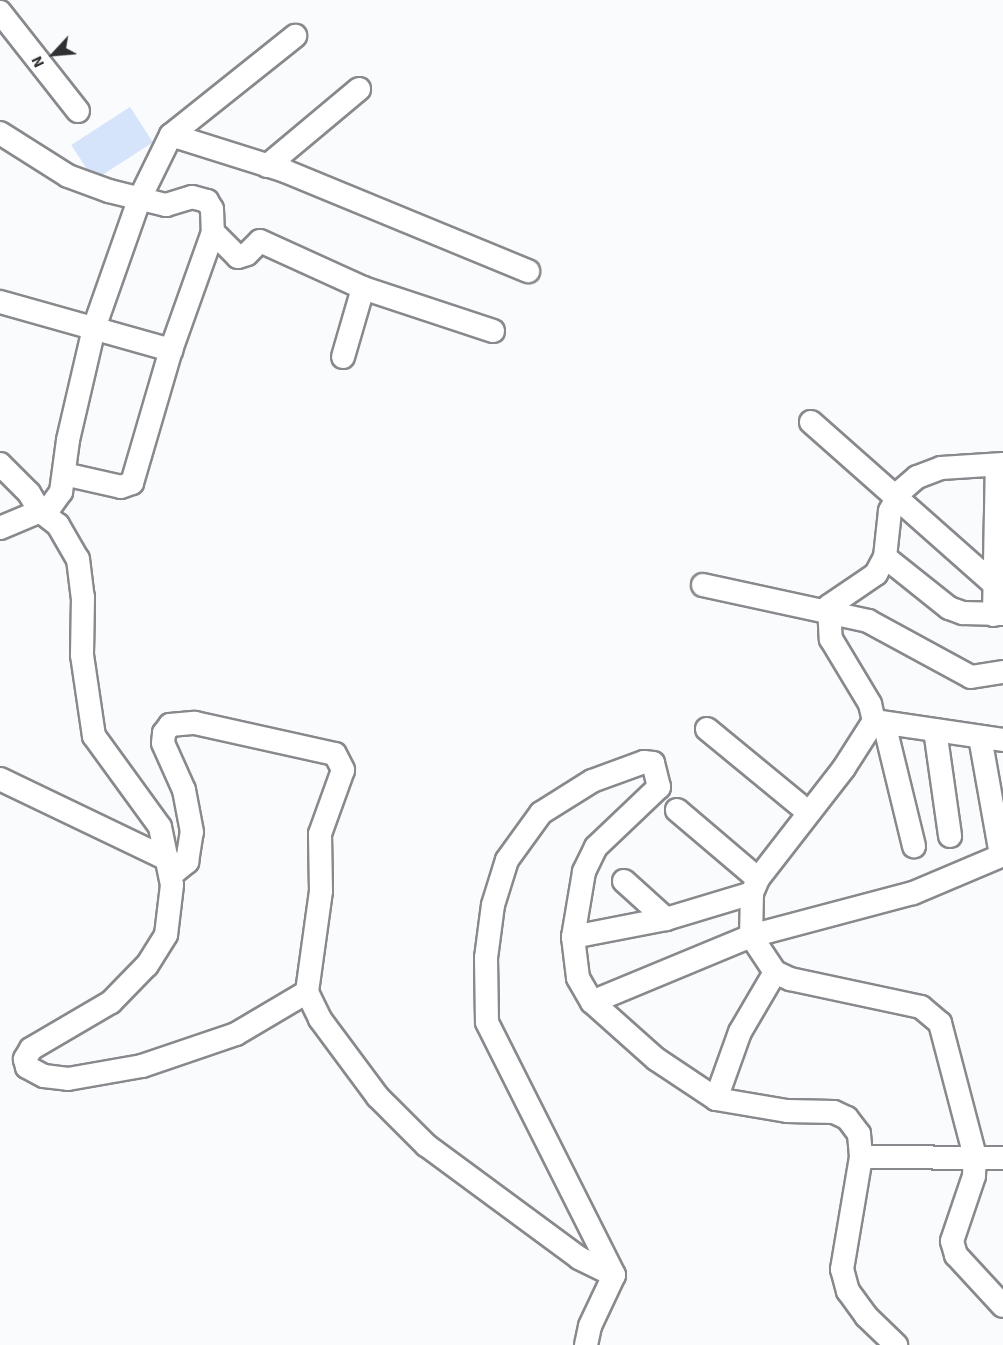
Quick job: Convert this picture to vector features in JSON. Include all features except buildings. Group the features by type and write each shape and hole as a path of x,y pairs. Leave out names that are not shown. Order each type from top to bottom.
{"street":[{"path":"0,12 78,111"},
{"path":"0,528 40,511 59,498 93,328 139,200 171,135 295,36"},
{"path":"267,166 359,89"},
{"path":"171,135 267,166 528,271"},
{"path":"2,140 68,176 139,200 166,205 192,197 207,201 212,208 213,232 171,350 132,483 121,487 63,474"},
{"path":"213,232 238,257 260,242 363,288 493,331"},
{"path":"342,357 363,288"},
{"path":"0,302 171,350"},
{"path":"811,422 994,584"},
{"path":"0,464 29,493 40,511 58,525 78,559 83,597 82,656 94,736 160,827 170,868 166,935 152,958 111,1002 28,1052 25,1059 30,1070 68,1080 174,1058 236,1034 307,992"},
{"path":"885,557 950,608 998,614 994,584 1000,465 941,468 917,477 897,499 890,511 885,557 876,574 850,588 829,606 831,639 879,722 914,846"},
{"path":"703,585 868,621 971,677 1003,672"},
{"path":"879,722 1003,740"},
{"path":"879,722 807,811 755,886 751,936 775,972 818,987 921,1007 940,1023 975,1156 974,1176 952,1241 956,1256 1003,1306"},
{"path":"0,779 170,868 187,862 192,832 184,790 163,743 164,733 170,725 195,723 335,754 343,770 320,834 321,891 307,992 344,1054 378,1097 426,1145 579,1258 614,1275"},
{"path":"707,729 807,811"},
{"path":"935,730 950,837"},
{"path":"592,1002 751,936 913,893 1002,855 980,737"},
{"path":"614,1275 487,1022 486,958 493,905 507,860 541,813 592,781 644,762 653,763 659,776 659,787 596,846 584,873 573,936 578,978 592,1002 656,1059 716,1099 787,1111 834,1112 847,1118 859,1134 861,1157 842,1269 848,1291 866,1316 897,1345"},
{"path":"678,810 755,886"},
{"path":"624,881 666,919"},
{"path":"573,936 666,919 755,886"},
{"path":"716,1099 740,1032 775,972"},
{"path":"861,1157 975,1156 1003,1158"},
{"path":"586,1345 590,1326 614,1275"}],"shaded area":[{"path":"130,107 153,142 94,180 71,145"}]}
